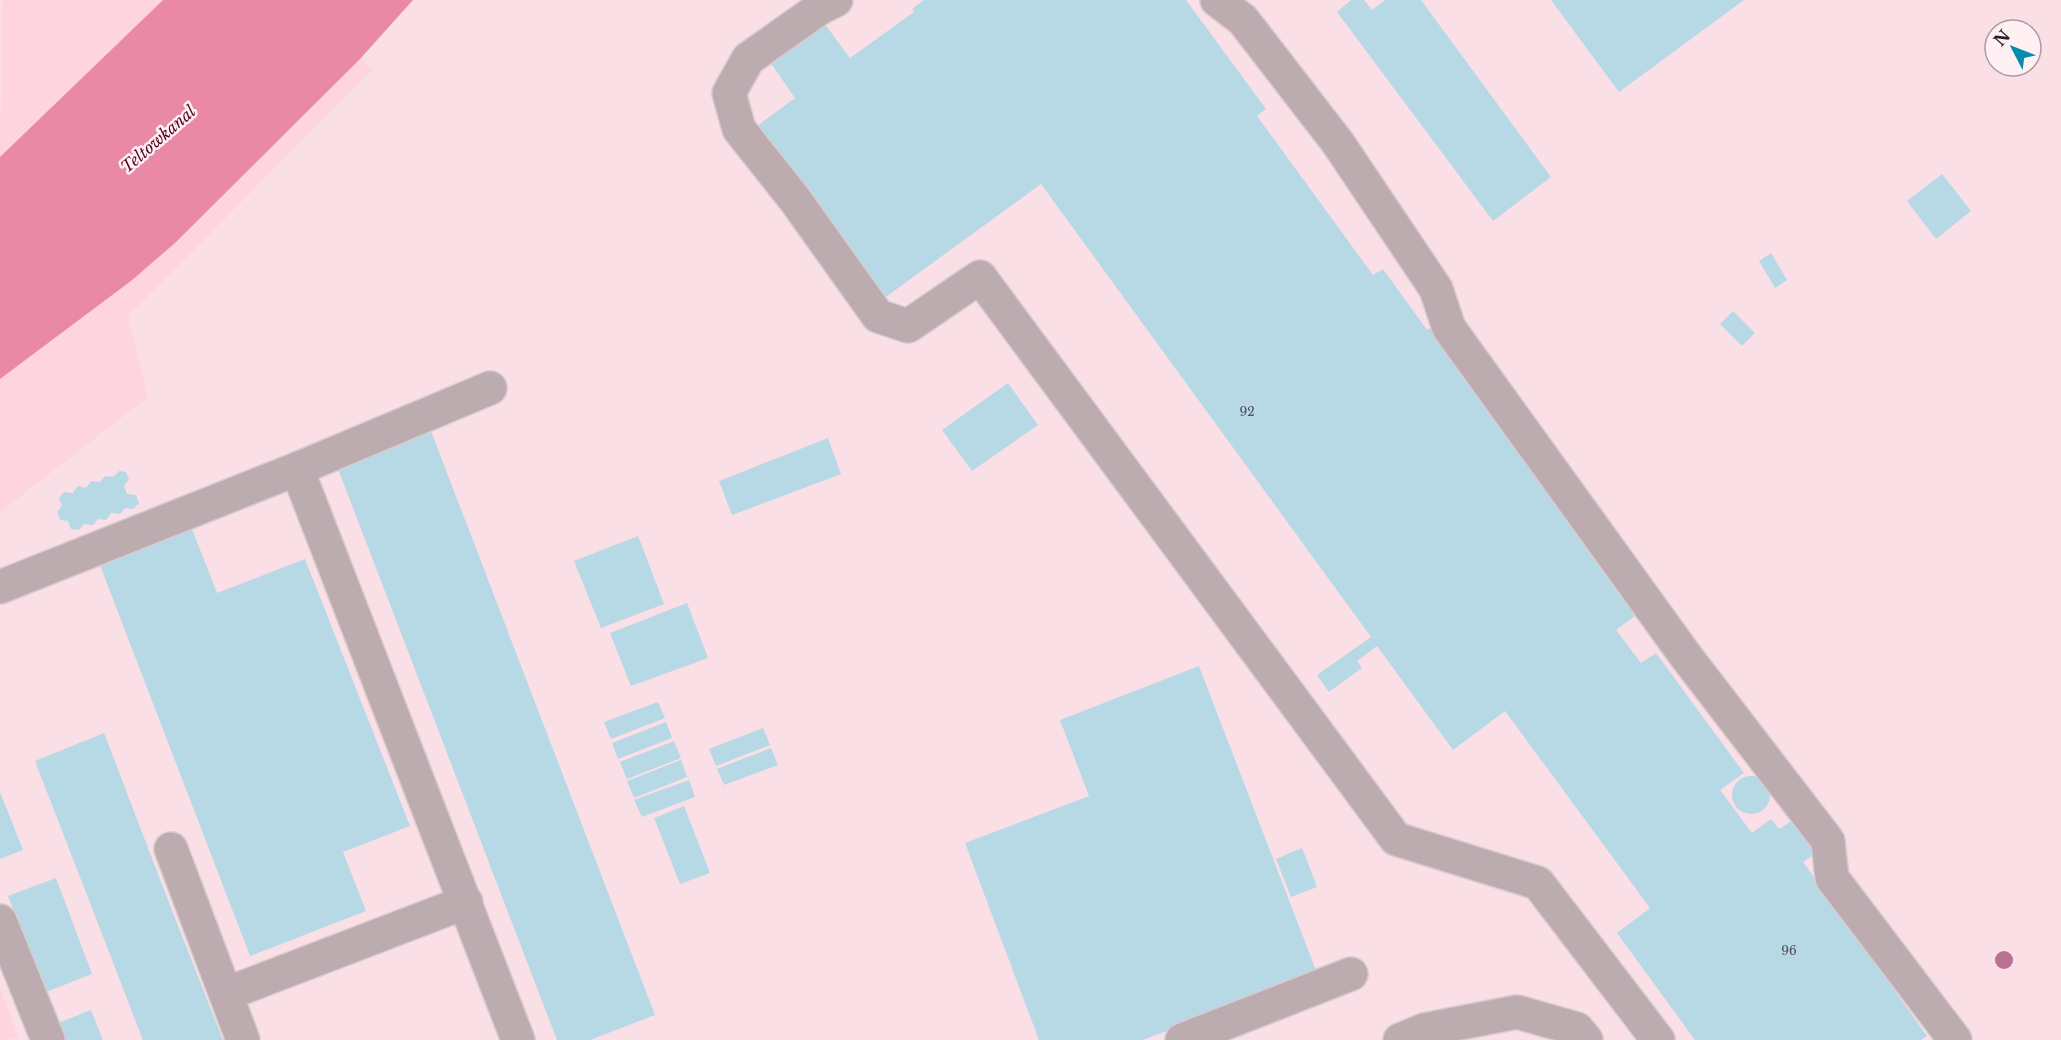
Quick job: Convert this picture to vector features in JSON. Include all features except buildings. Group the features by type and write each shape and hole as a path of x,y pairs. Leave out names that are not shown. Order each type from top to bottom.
{"lane":[{"path":"836,0 820,8 748,59 729,93 739,129 796,201 878,316 908,326 980,277 1396,839 1538,884 1658,1040"},
{"path":"1217,0 1243,20 1338,143 1436,289 1449,328 1685,656 1828,841 1832,878 1955,1040"},
{"path":"0,587 297,469 490,388"},
{"path":"297,469 518,1040"},
{"path":"171,849 243,1040"},
{"path":"225,994 466,902"},
{"path":"0,921 48,1040"},
{"path":"1182,1040 1351,974"},
{"path":"1400,1040 1424,1030 1517,1012 1576,1029 1586,1040"}],"shaded area":[{"path":"0,0 2061,0 2061,1040 0,1040"},
{"path":"2,0 163,0 0,157"},
{"path":"360,59 373,69 128,316 148,397 0,512 0,379 131,281 175,243"},
{"path":"0,987 18,1038 0,1040"}],"water":[{"name":"Teltowkanal","path":"163,0 413,0 360,59 175,243 131,281 0,379 0,157"}]}
